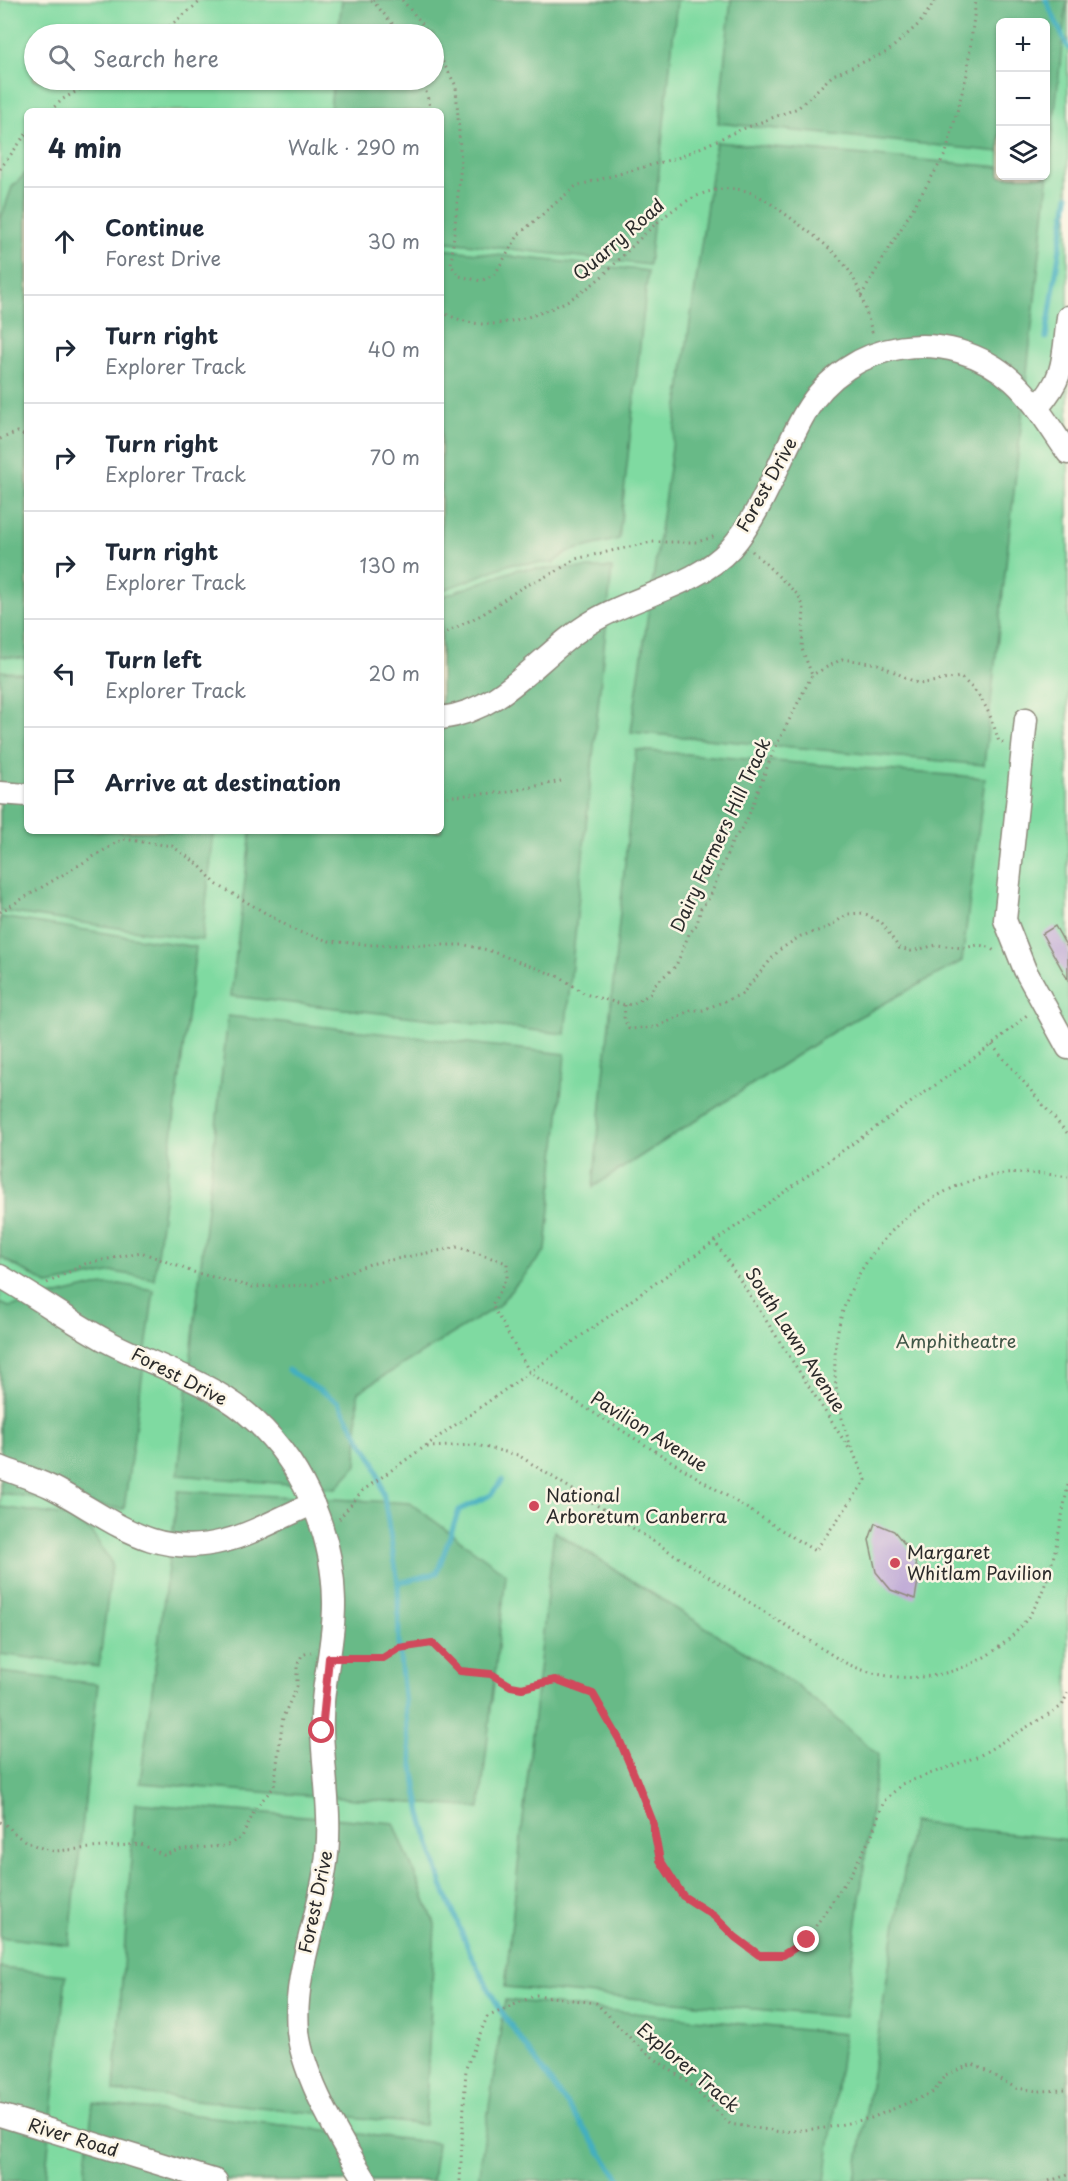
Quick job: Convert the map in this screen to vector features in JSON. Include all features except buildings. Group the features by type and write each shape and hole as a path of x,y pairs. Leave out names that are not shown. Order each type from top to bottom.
{"street":[{"path":"1037,408 1061,375 1068,317"},
{"name":"Forest Drive","path":"444,717 463,714 486,705 596,619 695,576 715,562 731,547 747,524 806,411 841,373 877,352 904,346 928,346 964,352 987,362 1014,381 1037,408 1068,453"},
{"path":"1026,718 1004,910 1011,940 1068,1048"},
{"path":"0,793 24,795"},
{"name":"Forest Drive","path":"0,1276 104,1340 180,1373 245,1413 281,1450 300,1478 313,1504 324,1536 334,1600 322,1731 329,1835 325,1869 298,1996 298,2033 313,2082 360,2179"},
{"path":"0,1467 49,1486 109,1522 156,1542 183,1548 226,1541 313,1504"},
{"name":"River Road","path":"0,2115 216,2181"}],"path":[{"path":"172,24 202,0"},
{"path":"372,0 392,24"},
{"path":"402,0 420,24"},
{"path":"444,64 456,86 461,164 451,265 459,276 481,281 495,274 525,229 576,186 680,157 735,132 798,108 833,75 887,52 919,24 936,0"},
{"path":"861,296 946,153 967,74 976,0"},
{"path":"53,108 79,90"},
{"path":"425,90 429,108"},
{"path":"0,169 24,137"},
{"name":"Quarry Road","path":"444,313 476,325 508,322 548,311 600,278 655,222 690,199 720,190 742,190 773,205 791,218 845,265 861,296 877,352"},
{"path":"0,439 18,432 24,435"},
{"name":"Dairy Farmers Hill Track","path":"625,1005 640,1001 650,994 655,984 676,966 689,934 697,924 701,908 710,897 732,842 746,822 773,752 812,675 842,659 878,664 919,684 960,677 977,691 991,717 999,742 1012,743 1026,718"},
{"path":"444,797 507,792 561,781"},
{"path":"0,912 123,839 172,846 198,864 216,884 296,931 329,941 373,945 465,945 489,950 562,978 585,994 625,1005 624,1019 629,1029 657,1027 691,1010 703,1010 742,994 779,950 801,936 827,928 848,914 864,913 882,924 899,948 911,951 931,946 964,948 978,945 989,947 999,956"},
{"path":"324,1536 362,1491 714,1240 992,1046 1042,1002"},
{"path":"992,1046 1068,1134"},
{"path":"853,1455 843,1423 835,1358 840,1323 851,1290 867,1261 890,1233 914,1211 943,1192 978,1179 1014,1173 1068,1177"},
{"name":"South Lawn Avenue","path":"714,1240 853,1455"},
{"path":"29,1293 85,1264 141,1252 193,1272 252,1287 313,1285 370,1264 458,1247 507,1263 507,1278 492,1305 530,1373"},
{"name":"Pavilion Avenue","path":"530,1373 815,1551 866,1480 853,1455"},
{"path":"426,1447 476,1445 518,1455 840,1660 873,1673 910,1678 946,1674 971,1664 999,1646 1028,1617 1047,1577 1068,1485"},
{"path":"0,1822 6,1824 18,1836 43,1849 55,1851 141,1844 164,1855 182,1849 226,1846 242,1837 256,1806 273,1787 283,1717 297,1686 297,1666 302,1654 314,1651 329,1658 383,1658 399,1648 432,1643 460,1671 491,1674 511,1686 522,1688 555,1680 593,1694 619,1739 636,1779 652,1820 660,1860 683,1896 714,1916 735,1937 759,1955 783,1955 807,1940 850,1875 871,1837 884,1801 902,1784 979,1756 1062,1706 1068,1692"},
{"name":"Explorer Track","path":"460,2181 466,2068 487,2017 536,1995 596,2003 640,2048 687,2082 730,2124 781,2132 825,2128 872,2118 934,2092 945,2075 974,2064 1016,2088 1038,2091 1068,2090"},
{"path":"1049,2181 1062,2175 1068,2175"}],"green space":[{"name":"National Arboretum Canberra","path":"0,0 1068,0 1068,2181 0,2181"},
{"path":"342,0 677,0 649,265 444,241 444,108 330,108 332,90 444,90 444,24 339,24"},
{"path":"731,0 1067,0 1050,157 1050,18 996,18 996,152 718,123"},
{"path":"716,142 996,167 996,180 1048,180 984,765 631,732"},
{"path":"24,175 24,659 0,656 0,221 12,187"},
{"path":"444,249 648,271 619,539 567,552 553,563 510,564 444,590"},
{"path":"612,568 565,1034 231,996 251,834 444,834 444,596 518,569"},
{"path":"0,671 24,674 24,834 214,834 202,940 0,911"},
{"path":"636,750 985,778 962,961 839,1028 593,1187"},
{"path":"0,917 196,947 154,1279 114,1272 49,1285 0,1257"},
{"path":"228,1016 565,1054 546,1250 498,1306 358,1392 357,1465 336,1488 178,1475"},
{"path":"120,1284 154,1290 124,1509 0,1493 0,1303 9,1307 95,1286"},
{"path":"178,1491 410,1503 506,1574 480,1808 140,1783"},
{"path":"0,1507 66,1516 91,1531 112,1564 99,1667 0,1654"},
{"path":"554,1531 798,1686 878,1755 845,2017 505,1987"},
{"path":"0,1672 98,1684 69,1945 0,1937"},
{"path":"135,1803 394,1823 435,1924 425,2125 114,2091"},
{"path":"912,1822 1068,1840 1068,2181 855,2181"},
{"path":"0,1968 66,1975 45,2181 0,2181"},
{"path":"505,2000 844,2034 825,2181 478,2181"},
{"path":"93,2103 437,2143 432,2181 84,2181"}],"waterway":[{"path":"1046,0 1068,48"},
{"path":"1046,338 1068,196"},
{"path":"288,1370 338,1402 375,1463 383,1491 398,1583 399,1648 408,1736 421,1814 442,1885 471,1955 500,2010 621,2181"},
{"path":"398,1583 437,1573 459,1510 491,1495 502,1480"}],"place":[{"name":"National Arboretum Canberra","path":"534,1506"},
{"name":"Margaret Whitlam Pavilion","path":"895,1563"}],"route":[{"path":"322,1731 329,1658 383,1658 399,1648 432,1643 460,1671 491,1674 511,1686 522,1688 555,1680 593,1694 619,1739 636,1779 652,1820 660,1860 683,1896 714,1916 735,1937 759,1955 783,1955 807,1940"}],"park label":[{"name":"Amphitheatre","path":"956,1342"}]}
